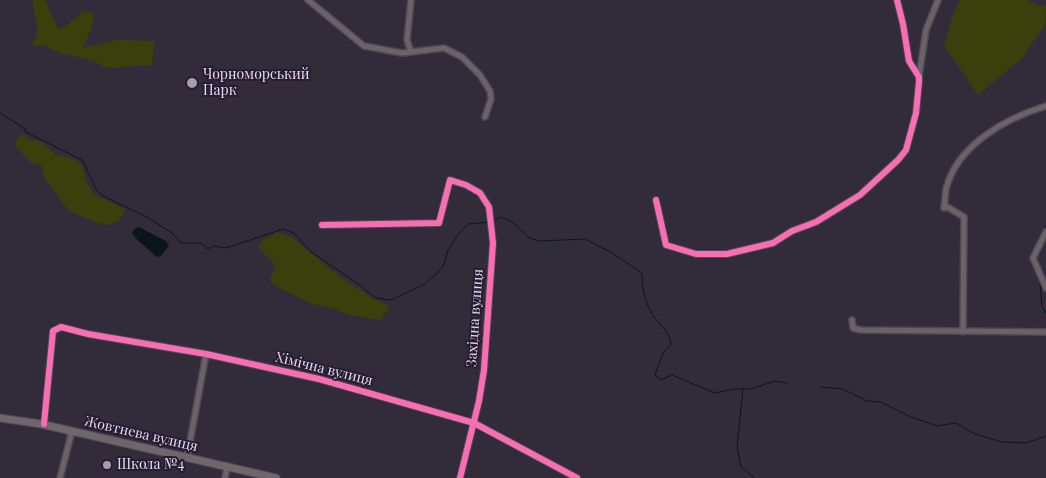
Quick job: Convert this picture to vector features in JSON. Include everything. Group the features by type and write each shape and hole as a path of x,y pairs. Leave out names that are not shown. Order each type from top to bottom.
{"main road":[{"name":"Жовтнева вулиця","path":"0,418 44,424 276,478"}],"street":[{"path":"308,0 361,45 392,52 444,48 462,56 480,75 490,91 490,104 485,117"},
{"path":"411,0 407,40 411,52"},
{"path":"897,0 909,60 919,77"},
{"path":"656,200 668,246 696,254 727,254 773,243 792,231 816,222 860,195 898,160 906,150 916,113 926,30 938,0"},
{"path":"963,332 964,217 944,207 946,188 954,172 978,140 1008,120 1046,106"},
{"name":"Західна вулиця","path":"322,225 439,223 450,180 466,185 480,193 489,206 493,243 484,370 474,423 460,478"},
{"path":"1046,232 1033,258 1046,288"},
{"path":"852,320 855,330 1046,332"},
{"name":"Хімічна вулиця","path":"44,424 53,331 61,327 88,334 206,354 319,379 474,423 577,478"},
{"path":"187,458 206,354"},
{"path":"60,478 72,435 68,430"},
{"path":"225,478 227,467"}],"green space":[{"path":"33,0 45,0 58,29 65,27 84,11 94,14 92,27 83,48 116,40 153,41 152,65 106,68 94,61 60,53 45,46 32,45 37,32"},
{"path":"960,0 1028,0 1028,2 1046,7 1045,25 1022,58 978,95 944,45 953,15"},
{"path":"23,134 29,140 40,141 55,154 76,160 82,166 86,181 94,194 126,210 119,221 107,225 92,221 68,210 46,180 41,165 30,162 15,145 18,137"},
{"path":"278,232 292,237 331,270 370,297 390,306 381,320 348,315 335,309 312,304 275,286 270,280 275,265 258,247 265,239"}],"shaded area":[{"path":"139,227 166,241 169,246 161,256 156,257 134,236 132,233 134,229"}],"waterway":[{"path":"0,113 24,128 26,132 82,160 97,191 103,196 145,216 172,233 181,243 201,243 208,249 213,246 226,248 283,229 294,233 311,252 360,285 375,298 391,300 425,284 443,267 448,250 459,233 468,224 489,222"},
{"path":"493,221 501,217 512,222 528,237 539,241 585,239 612,253 642,273 643,290 647,303 667,333 671,344 663,353 655,375 661,380 672,375 715,393 733,389 751,389 775,381 787,383"},
{"path":"1044,232 1046,226"},
{"path":"1031,258 1040,282 1042,307 1046,313"},
{"path":"821,387 843,389 867,401 881,402 911,417 937,426 956,423 975,434 1002,442 1026,443 1046,436"},
{"path":"743,389 737,447 741,467 755,478"}],"cycle path":[{"path":"656,200 666,245 696,254 727,254 773,243 792,231 816,222 860,195 898,160 906,150 916,113 919,77 909,61 897,0"},
{"path":"322,225 439,223 450,180 466,185 480,193 489,207 493,243 484,370 479,401 460,478"},
{"path":"44,424 53,331 61,327 88,334 206,354 319,379 474,423 577,478"}],"place":[{"name":"Чорноморський Парк","path":"192,83"},
{"name":"Школа №4","path":"107,465"}]}
